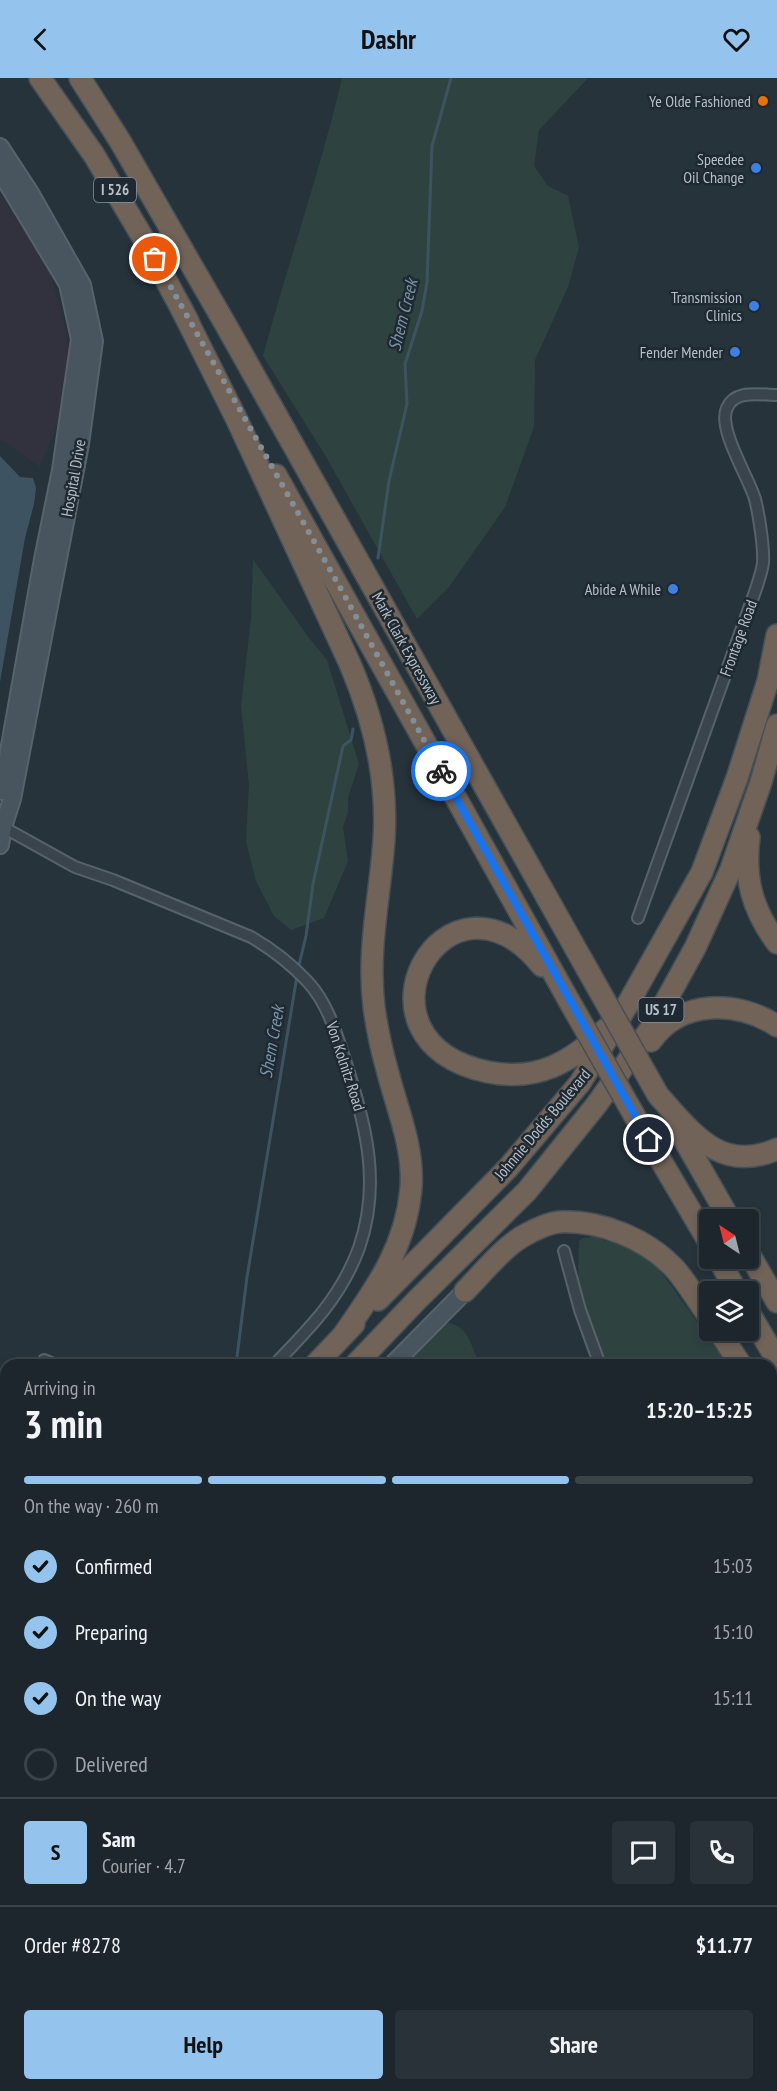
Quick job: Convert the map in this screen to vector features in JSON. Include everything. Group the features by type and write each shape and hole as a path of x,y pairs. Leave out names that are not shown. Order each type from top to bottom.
{"highway":[{"name":"Mark Clark Expressway","path":"40,78 94,155 146,243 568,999 699,1225"},
{"name":"Mark Clark Expressway","path":"80,78 120,141 227,327 724,1209"},
{"path":"181,308 238,422 350,664 364,696 378,744 382,773 384,838 373,935 373,990 386,1064 410,1152 411,1189 405,1222 382,1280 344,1334"},
{"name":"Johnnie Dodds Boulevard","path":"321,1359 508,1168 580,1083 625,1010 702,872 737,778 768,681 777,635"},
{"name":"Johnnie Dodds Boulevard","path":"363,1359 417,1300 527,1191 597,1104 651,1028 695,948 731,869 777,725"},
{"path":"753,805 748,845 749,886 761,918 777,943"},
{"path":"568,999 539,962 521,946 511,938 483,928 456,932 436,946 426,957 416,978 413,1004 417,1018 425,1032 445,1054 480,1070 501,1075 540,1072 574,1056 591,1044 625,1010"},
{"path":"527,1191 578,1144 654,1036 675,1019 689,1012 716,1007 745,1011 777,1026"},
{"path":"658,1095 693,1134 726,1155 740,1158 757,1156 777,1149"},
{"path":"465,1291 498,1257 523,1236 557,1222 577,1223 616,1231 651,1249 675,1270 699,1303"},
{"path":"758,1269 777,1302"},
{"path":"759,1330 776,1359"},
{"path":"725,1341 737,1359"}],"street":[{"name":"Hospital Drive","path":"0,147 30,193 82,285 94,341 79,453 12,799 1,826"},
{"name":"Hospital Drive","path":"0,171 68,284 80,339 62,470 41,571 1,798 0,845"},
{"name":"Frontage Road","path":"638,918 757,586 763,563 759,519 754,498 729,436 724,416 727,407 738,396 777,395"},
{"name":"Von Kolnitz Road","path":"1,826 75,867 113,880 251,937 271,948 309,983 332,1020 362,1113 369,1150 370,1186 367,1217 359,1247 346,1277 328,1307 280,1359"},
{"path":"564,1251 580,1310 598,1359"},
{"path":"398,1359 465,1291"}],"shaded area":[{"path":"0,194 49,269 66,331 69,372 58,423 40,467 0,439"}],"green space":[{"path":"342,78 588,78 539,130 534,166 548,186 568,196 579,247 568,287 535,360 534,427 505,507 449,587 417,619 325,455 263,356 324,148"},
{"path":"253,559 327,660 359,764 348,797 348,812 343,827 348,861 324,918 291,930 274,916 256,881 246,842 249,785 241,706 251,618"},
{"path":"593,1237 639,1252 659,1269 699,1325 699,1341 711,1341 724,1359 602,1359 593,1337 578,1279 579,1241"},
{"path":"450,1323 461,1329 477,1359 406,1359 439,1326"}],"water":[{"path":"0,456 20,477 33,478 36,488 0,682"}],"waterway":[{"name":"Shem Creek","path":"378,558 389,481 407,404 405,364 422,311 427,282 432,146 451,78"},
{"name":"Shem Creek","path":"298,969 306,936 313,884 343,746 351,740 353,729"},
{"name":"Shem Creek","path":"237,1359 247,1277 297,976"}],"way so far":[{"path":"155,259 441,771"}],"place":[{"name":"Ye Olde Fashioned","path":"763,101"},
{"name":"Speedee Oil Change","path":"756,168"},
{"name":"Transmission Clinics","path":"754,306"},
{"name":"Fender Mender","path":"735,352"},
{"name":"Abide A While","path":"673,589"}],"route":[{"path":"441,771 649,1140"}]}
